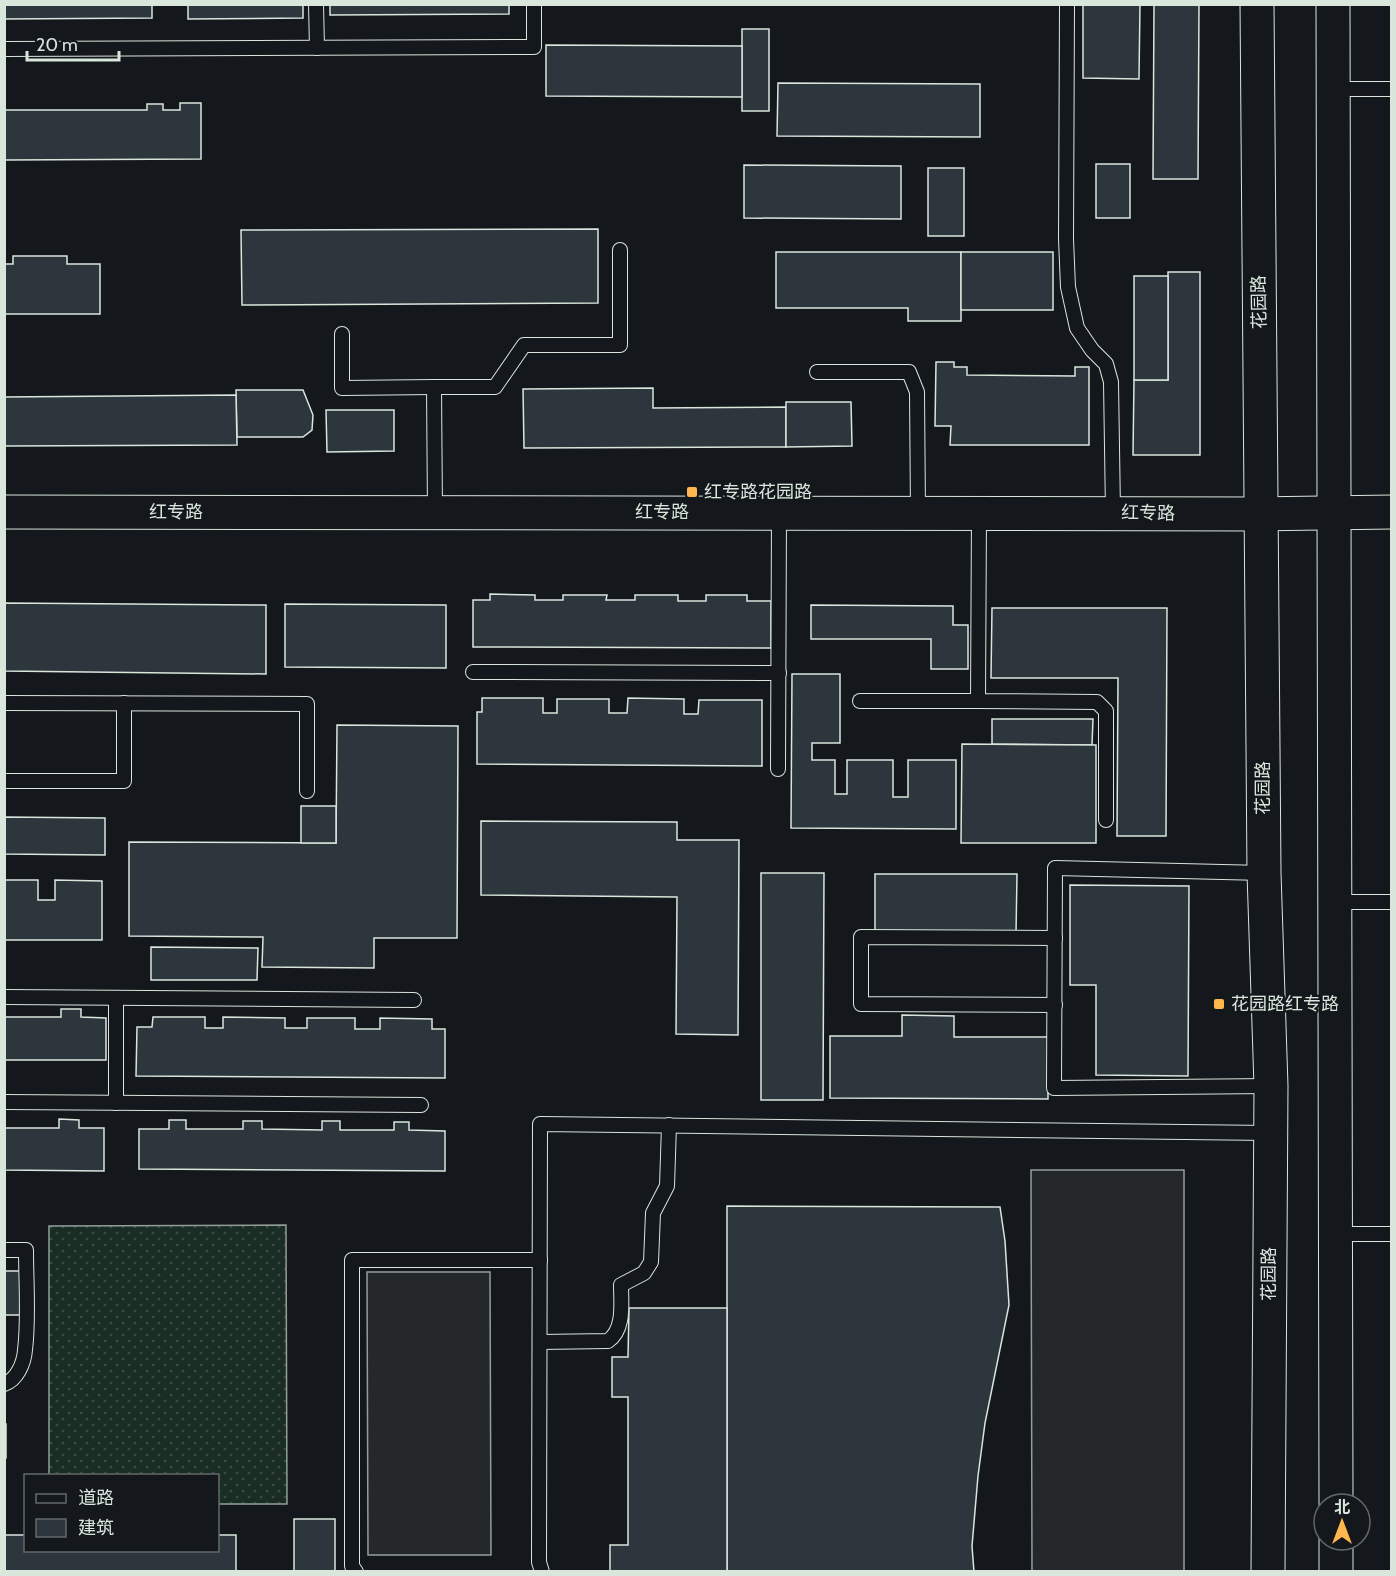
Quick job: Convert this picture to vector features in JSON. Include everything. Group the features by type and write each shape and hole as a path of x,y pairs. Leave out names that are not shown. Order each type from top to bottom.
{"main road":[{"name":"花园路","path":"1257,4 1264,873 1271,1086 1268,1572"},
{"path":"1334,4 1336,1492"},
{"name":"红专路","path":"4,512 1261,514 1392,512"},
{"path":"1336,1552 1336,1572"}],"lane":[{"path":"316,4 317,48"},
{"path":"4,49 534,47 534,4"},
{"path":"1067,4 1066,238 1068,287 1077,328 1092,350 1106,364 1112,382 1113,512"},
{"path":"1333,89 1392,89"},
{"path":"342,334 342,388 495,387 524,345 620,345 620,250"},
{"path":"817,372 909,372 917,392 918,512"},
{"path":"434,387 435,512"},
{"path":"778,769 779,512"},
{"path":"978,701 979,512"},
{"path":"473,672 779,673"},
{"path":"860,701 1097,702 1106,711 1106,820"},
{"path":"4,703 308,704 307,790"},
{"path":"4,781 124,782 124,703"},
{"path":"1264,873 1055,868 1054,1088 1271,1086"},
{"path":"1335,902 1392,902"},
{"path":"1055,938 861,937 861,1004 1055,1005"},
{"path":"4,997 414,1000"},
{"path":"116,998 116,1103"},
{"path":"4,1102 422,1105"},
{"path":"542,1572 539,1562 540,1124 1269,1133"},
{"path":"540,1342 608,1341 615,1336 619,1326 621,1285 644,1274 651,1262 653,1213 667,1186 669,1125"},
{"path":"1336,1234 1392,1234"},
{"path":"4,1250 26,1250 26,1351 21,1368 11,1382 4,1384"},
{"path":"356,1572 352,1566 352,1260 540,1260"}],"green space":[{"path":"286,1225 287,1504 219,1504 219,1474 49,1474 49,1226"}],"shaded area":[{"path":"1031,1170 1184,1170 1184,1571 1032,1571"},
{"path":"367,1272 490,1272 491,1555 368,1555"}],"building":[{"path":"4,4 152,4 152,18 4,19"},
{"path":"188,4 303,4 303,18 188,19"},
{"path":"330,4 509,4 509,14 330,15"},
{"path":"1083,4 1140,4 1139,79 1083,78"},
{"path":"1154,4 1199,4 1198,179 1153,179"},
{"path":"742,29 769,29 769,111 742,111"},
{"path":"546,45 742,46 742,97 546,96"},
{"path":"778,83 980,84 980,137 777,136"},
{"path":"180,103 201,103 201,159 4,160 4,110 147,110 147,104 163,104 163,110 180,110"},
{"path":"1096,164 1130,164 1130,218 1096,218"},
{"path":"744,165 901,166 901,219 744,218"},
{"path":"928,168 964,168 964,236 928,236"},
{"path":"598,229 598,303 242,305 241,230"},
{"path":"776,252 961,252 961,321 908,321 908,308 776,308"},
{"path":"961,252 1053,252 1053,310 961,310"},
{"path":"13,256 67,256 67,264 100,264 100,314 4,314 4,264 13,264"},
{"path":"1168,272 1200,272 1200,455 1133,455 1134,380 1168,380"},
{"path":"1134,276 1168,276 1168,380 1134,380"},
{"path":"936,362 954,362 954,367 967,367 967,375 1075,376 1075,367 1089,367 1089,445 950,445 951,426 935,426"},
{"path":"653,388 653,408 786,407 786,447 524,448 523,389"},
{"path":"236,390 303,390 313,415 312,430 303,437 237,437"},
{"path":"236,395 237,445 4,446 4,397"},
{"path":"786,402 851,402 852,446 786,447"},
{"path":"326,410 394,410 394,451 327,452"},
{"path":"490,594 535,595 535,600 563,600 563,595 607,595 606,600 635,600 635,595 678,595 678,601 706,601 706,595 747,595 747,601 771,601 771,648 473,647 473,600 490,600"},
{"path":"4,603 266,605 266,674 4,671"},
{"path":"285,604 446,605 446,668 285,667"},
{"path":"811,605 953,606 953,625 968,625 968,669 931,669 931,639 811,639"},
{"path":"992,608 1167,608 1166,836 1117,836 1118,678 991,678"},
{"path":"792,674 840,674 840,743 812,743 812,760 835,760 835,794 847,794 847,760 893,760 893,797 908,797 908,760 956,760 956,829 791,828"},
{"path":"482,698 543,698 543,713 557,713 557,699 609,699 609,713 627,713 628,698 684,699 684,714 698,714 699,700 762,700 762,766 477,764 477,712 482,712"},
{"path":"992,719 1093,719 1092,745 992,744"},
{"path":"337,725 458,726 457,938 374,938 374,968 262,967 263,937 129,936 129,842 336,843"},
{"path":"962,744 1096,745 1096,843 961,843"},
{"path":"301,806 336,806 336,843 301,843"},
{"path":"4,817 105,818 105,855 4,854"},
{"path":"481,821 677,822 677,840 739,840 738,1035 676,1034 677,897 481,895"},
{"path":"761,873 824,873 823,1100 761,1100"},
{"path":"875,874 1017,874 1016,934 875,934"},
{"path":"4,880 38,880 38,900 55,900 55,880 102,881 102,940 4,940"},
{"path":"1070,885 1189,886 1188,1076 1096,1075 1096,985 1070,985"},
{"path":"151,947 258,948 257,980 151,980"},
{"path":"61,1009 81,1009 81,1017 106,1018 106,1060 4,1060 4,1017 61,1017"},
{"path":"902,1015 954,1016 954,1037 1048,1037 1048,1099 830,1098 830,1036 902,1036"},
{"path":"153,1017 205,1017 205,1028 223,1028 223,1017 285,1018 285,1028 307,1028 307,1018 355,1018 355,1029 380,1029 380,1018 432,1019 432,1029 445,1029 445,1078 136,1076 137,1027 152,1027"},
{"path":"59,1119 79,1120 79,1128 104,1128 104,1171 4,1170 4,1128 59,1128"},
{"path":"169,1120 186,1120 186,1129 243,1129 243,1121 262,1121 262,1129 322,1130 322,1121 340,1121 340,1130 394,1130 394,1122 409,1122 409,1130 445,1131 445,1171 139,1169 139,1129 169,1129"},
{"path":"727,1206 1000,1207 1005,1241 1009,1305 985,1423 978,1476 972,1546 974,1572 727,1572"},
{"path":"4,1271 20,1271 20,1315 4,1315"},
{"path":"629,1308 727,1308 727,1572 610,1572 610,1545 628,1545 628,1397 612,1397 612,1357 628,1357"},
{"path":"4,1424 6,1424 6,1458 4,1458"},
{"path":"294,1519 335,1519 335,1572 294,1572"},
{"path":"4,1535 24,1535 24,1552 219,1552 219,1535 236,1535 236,1572 4,1572"}],"place":[{"name":"红专路花园路","path":"692,492"},
{"name":"花园路红专路","path":"1219,1004"}]}
